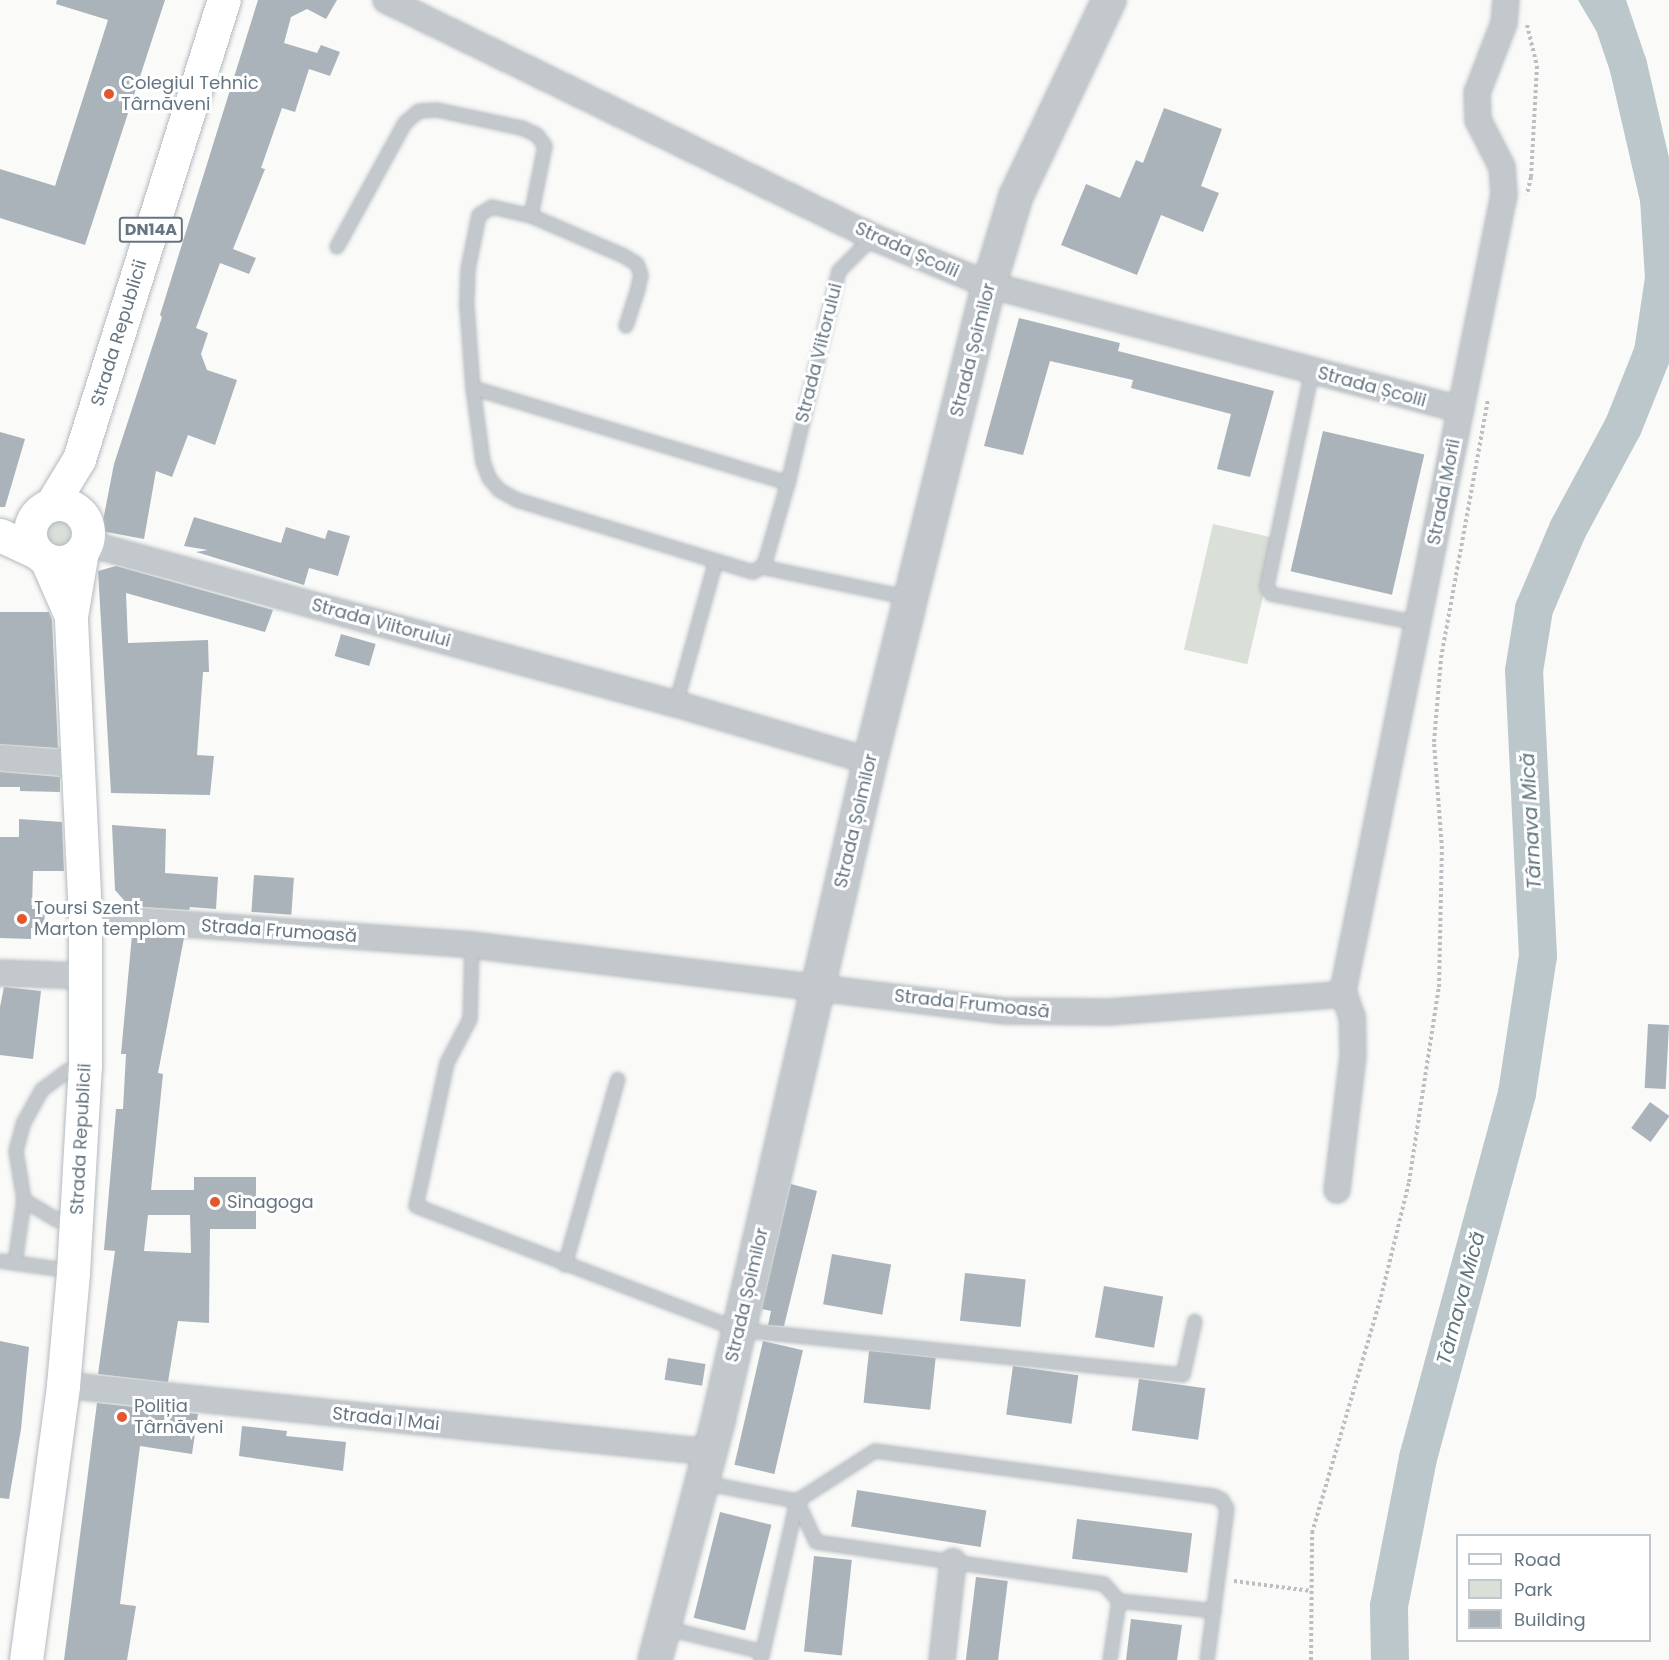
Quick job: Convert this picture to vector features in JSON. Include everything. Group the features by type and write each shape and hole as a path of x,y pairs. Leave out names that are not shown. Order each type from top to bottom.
{"main road":[{"name":"Strada Republicii","path":"44,511 79,459 224,0"},
{"name":"Strada Republicii","path":"26,1660 63,1385 73,1272 85,1066 85,917 71,616 84,537 79,459"},
{"path":"0,520 69,506 84,537 66,561 42,556 0,535"},
{"name":"DN14A","path":"42,556 30,535 44,511"},
{"name":"Strada Republicii","path":"42,556 71,616"}],"street":[{"name":"Strada Școlii","path":"386,0 873,237 989,285 1461,410"},
{"name":"Strada Șoimilor","path":"655,1660 740,1330 816,987 910,598 989,285 1016,196 1109,0"},
{"name":"Strada Morii","path":"1343,991 1504,195 1502,166 1478,120 1478,93 1504,23 1506,0"},
{"name":"Strada Viitorului","path":"84,537 870,761"},
{"path":"0,758 78,764"},
{"name":"Strada Frumoasă","path":"85,917 472,945 1005,1011 1061,1013 1325,996 1343,991"},
{"path":"0,973 86,976"},
{"path":"1337,1190 1353,1056 1352,1017 1343,991"},
{"name":"Strada 1 Mai","path":"63,1385 710,1452"},
{"path":"942,1660 954,1562"}],"lane":[{"path":"337,247 405,123 419,111 437,110 522,128 537,135 545,146 531,216"},
{"path":"626,326 639,288 641,275 637,264 624,256 531,216 492,207 479,215 468,269 467,307 473,388 483,462 489,478 499,490 517,500 753,572 762,567 910,598"},
{"name":"Strada Viitorului","path":"762,567 788,483 839,271 873,237"},
{"path":"1312,371 1267,587 1271,594 1418,623"},
{"path":"473,388 788,483"},
{"path":"676,704 716,561"},
{"path":"472,945 470,1019 447,1063 416,1206 565,1265 740,1330 1183,1375 1195,1321"},
{"path":"15,1263 24,1200 16,1151 23,1124 42,1090 66,1071 85,1066"},
{"path":"565,1265 618,1079"},
{"path":"24,1200 57,1220 76,1222"},
{"path":"0,1261 73,1272"},
{"path":"702,1483 797,1501 875,1451 1214,1496 1222,1500 1227,1509 1207,1660"},
{"path":"797,1501 816,1542 1104,1584 1119,1601 1214,1611"},
{"path":"664,1628 762,1656 797,1501"},
{"path":"1110,1660 1119,1601"}],"path":[{"path":"1527,23 1537,66 1532,177 1527,200"},
{"path":"1311,1660 1312,1533 1381,1297 1409,1182 1439,987 1442,849 1434,742 1440,668 1489,391"},
{"path":"1218,1579 1311,1591"}],"green space":[{"path":"58,521 67,525 71,534 67,543 58,547 49,543 45,534 49,525"},
{"path":"1213,524 1276,539 1247,664 1184,650"}],"shaded area":[{"path":"1578,0 1623,0 1636,46 1607,49"}],"building":[{"name":"Colegiul Tehnic Târnăveni","path":"57,0 165,0 85,245 0,218 0,169 55,186 108,20 56,4"},
{"path":"258,0 337,0 326,19 307,9 291,17 284,43 317,53 321,45 340,52 330,76 309,69 295,112 282,108 261,168 265,169 233,249 256,258 249,274 220,263 196,328 208,333 201,354 207,370 237,380 215,445 188,435 172,477 156,471 144,539 101,531 114,464 162,317 160,315"},
{"path":"1164,108 1222,129 1201,186 1219,193 1203,232 1161,215 1137,275 1061,245 1086,184 1120,198 1136,160 1143,163"},
{"path":"1019,318 1120,343 1118,351 1274,391 1250,477 1217,469 1231,414 1131,388 1133,380 1050,361 1023,455 984,446"},
{"path":"1323,431 1424,454 1392,595 1291,571"},
{"path":"0,432 25,439 5,507 0,507"},
{"path":"194,517 281,543 286,527 325,539 328,530 350,536 338,576 309,568 304,585 196,552 208,550 184,546"},
{"path":"116,566 273,610 265,632 126,593 128,643 208,640 209,672 203,672 197,755 214,756 210,795 111,793 98,571"},
{"path":"0,612 49,612 52,620 58,748 0,744"},
{"path":"341,634 376,644 369,666 335,656"},
{"path":"0,772 60,777 60,792 20,791 20,787 0,787"},
{"path":"19,819 62,822 64,871 33,871 32,909 45,909 44,929 31,928 31,939 0,938 0,837 19,837"},
{"path":"112,825 166,829 165,873 218,877 216,909 190,907 189,910 129,906 115,890"},
{"path":"254,875 294,878 291,915 251,912"},
{"path":"132,935 184,938 158,1073 163,1074 151,1190 194,1190 194,1177 256,1177 256,1229 210,1229 209,1323 178,1321 168,1382 98,1374 115,1251 104,1250 116,1109 123,1109 126,1054 121,1054","holes":["148,1215 190,1215 191,1253 144,1251"]},
{"path":"4,987 41,991 33,1059 0,1055 0,1007"},
{"path":"1648,1024 1669,1025 1666,1089 1645,1088"},
{"path":"1650,1102 1669,1116 1651,1142 1631,1128"},
{"path":"791,1184 817,1191 784,1326 768,1325 771,1311 762,1309"},
{"path":"832,1254 891,1264 882,1315 823,1304"},
{"path":"965,1273 1026,1279 1021,1327 960,1321"},
{"path":"1104,1286 1163,1296 1154,1348 1095,1337"},
{"path":"0,1341 29,1347 21,1429 9,1499 0,1498"},
{"path":"763,1341 803,1350 774,1474 734,1465"},
{"path":"869,1351 936,1358 930,1410 864,1403"},
{"path":"668,1358 706,1364 702,1386 665,1380"},
{"path":"1013,1366 1078,1375 1072,1424 1006,1415"},
{"path":"1139,1379 1205,1388 1198,1440 1132,1430"},
{"path":"97,1403 198,1414 192,1454 140,1446 120,1604 136,1606 127,1660 64,1660"},
{"path":"242,1426 287,1431 286,1436 346,1442 343,1471 239,1456"},
{"path":"857,1490 986,1510 981,1547 851,1527"},
{"path":"720,1512 771,1525 745,1631 694,1618"},
{"path":"1077,1519 1192,1533 1187,1573 1072,1559"},
{"path":"814,1556 852,1560 842,1655 804,1651"},
{"path":"976,1577 1008,1581 998,1660 966,1660"},
{"path":"1131,1619 1182,1625 1177,1660 1126,1660"}],"waterway":[{"name":"Târnava Mică","path":"1390,1660 1389,1606 1418,1458 1517,1093 1538,956 1524,671 1534,609 1568,529 1623,427 1653,352 1664,278 1659,199 1628,65 1606,0"}],"place":[{"name":"Colegiul Tehnic Târnăveni","path":"109,94"},
{"name":"Toursi Szent Marton templom","path":"22,919"},
{"name":"Sinagoga","path":"215,1202"},
{"name":"Poliția Târnăveni","path":"122,1417"}]}
